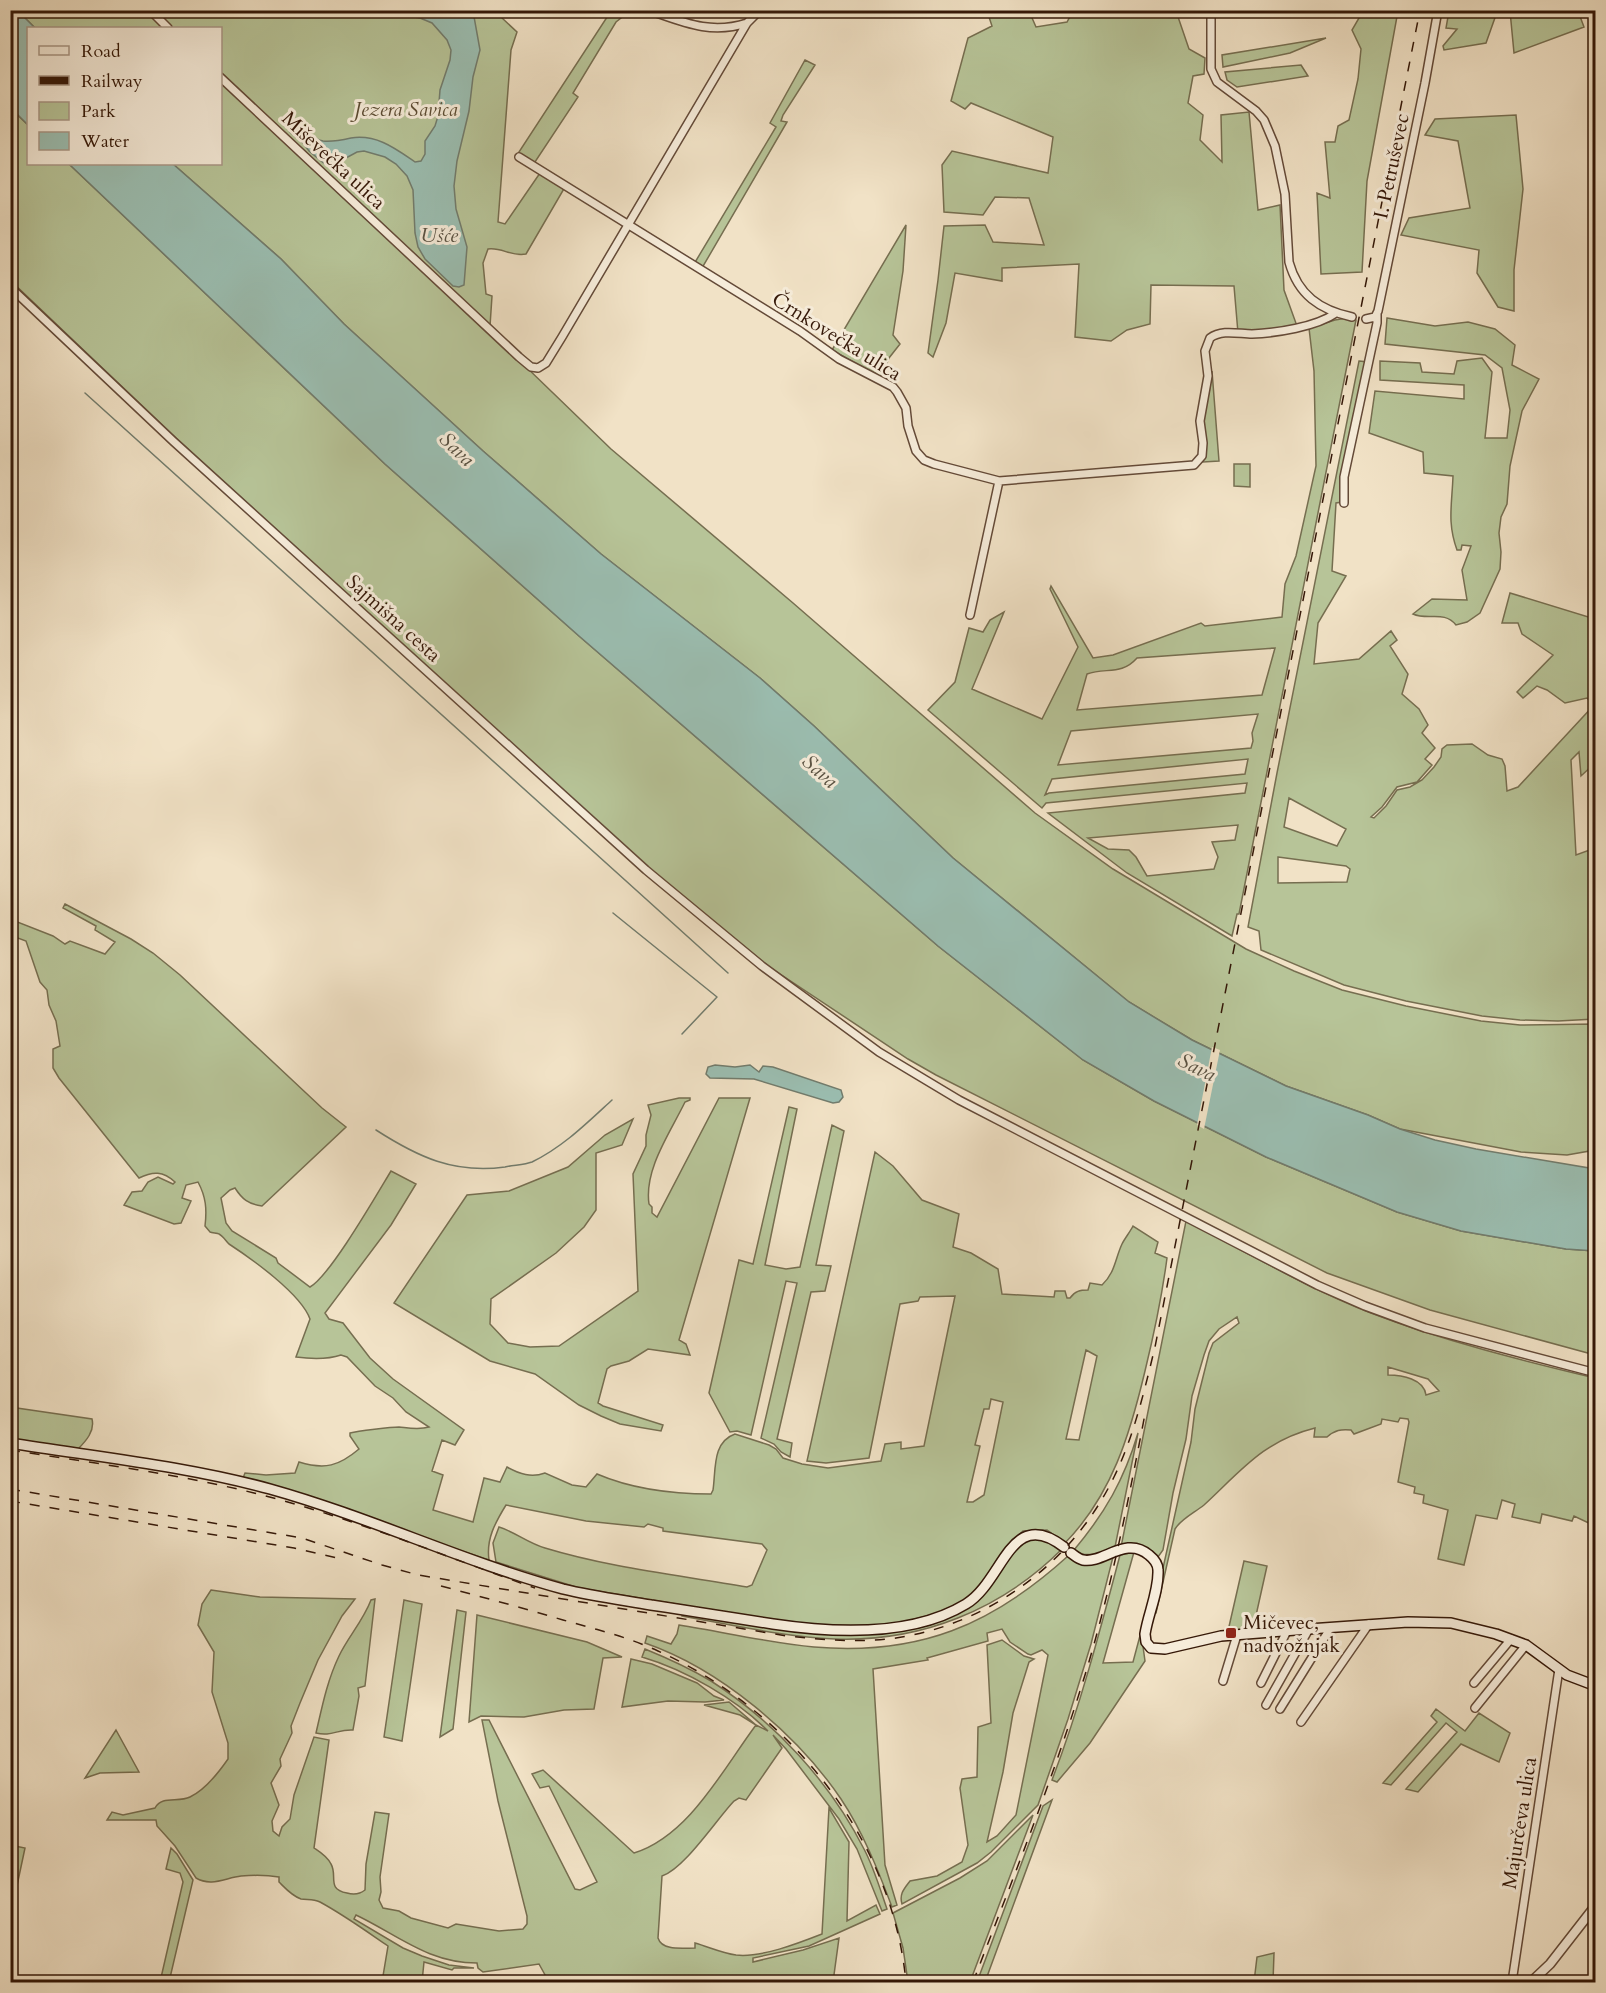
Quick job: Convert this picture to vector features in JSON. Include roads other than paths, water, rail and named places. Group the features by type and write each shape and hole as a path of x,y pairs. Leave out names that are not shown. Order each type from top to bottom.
{"main road":[{"path":"10,1443 177,1469 261,1487 576,1592 800,1628 870,1630 905,1625 960,1608 975,1597 1013,1547 1025,1536 1034,1533 1043,1534 1079,1558 1087,1560 1124,1549 1143,1550 1152,1557 1158,1566 1158,1577 1145,1634 1148,1645 1154,1649 1165,1649 1202,1640 1287,1630 1408,1622 1451,1623 1526,1645 1577,1681 1596,1686"}],"street":[{"path":"150,10 167,27"},
{"path":"648,10 709,29 728,28 747,23"},
{"path":"629,226 747,23 760,10"},
{"path":"1211,10 1211,69 1217,82 1256,111 1264,120 1275,146 1285,194 1292,272 1308,297 1336,313 1352,317"},
{"name":"I. Petruševec","path":"1344,502 1344,477 1425,83 1437,10"},
{"name":"Miševečka ulica","path":"222,79 531,367 538,368 546,363 629,226"},
{"name":"Črnkovečka ulica","path":"519,157 798,330 839,359 892,387 905,404 912,444 924,460 999,481 1194,465 1202,456 1200,421 1208,376 1206,351 1210,338 1224,333 1254,334 1314,324 1336,313"},
{"name":"Sajmišna cesta","path":"10,287 172,441 639,863 762,966 879,1052 959,1100 1317,1285 1425,1328 1596,1373"},
{"path":"1366,319 1372,319 1377,314"},
{"path":"970,615 999,481"},
{"path":"1301,1722 1369,1624"},
{"path":"1280,1709 1331,1627"},
{"path":"1266,1705 1309,1629"},
{"path":"1261,1683 1287,1630"},
{"path":"1223,1681 1237,1635"},
{"path":"1474,1683 1511,1639"},
{"path":"1475,1708 1526,1645"},
{"name":"Majurčeva ulica","path":"1512,1983 1559,1669"},
{"path":"1531,1983 1550,1964 1596,1905"}],"water":[{"path":"10,11 18,11 34,27 27,27 27,124 11,108"},
{"name":"Ušće","path":"378,11 473,11 480,50 473,77 469,111 457,161 454,186 456,209 467,247 464,285 459,287 453,286 425,259 418,247 413,190 407,176 396,164 385,157 364,151 357,152 333,165 326,165 290,132 287,126 298,126 323,141 360,137 378,140 415,162 421,161 425,154 425,141 435,126 438,116 440,90 451,50 447,40 432,23 420,18"},
{"name":"Sava","path":"70,165 174,165 281,259 344,324 483,451 601,554 760,678 953,858 1129,1002 1192,1040 1286,1086 1368,1115 1400,1129 1476,1149 1595,1169 1595,1251 1566,1249 1461,1231 1397,1212 1266,1157 1154,1101 1083,1060 938,946 579,636 385,464"},
{"path":"715,1065 735,1067 750,1065 759,1072 763,1066 773,1067 841,1090 843,1097 839,1102 833,1103 754,1079 710,1078 706,1074 708,1067"}],"waterway":[{"path":"85,393 728,973"},
{"path":"613,913 717,997 682,1034"},
{"path":"376,1130 407,1148 437,1161 469,1168 505,1167 529,1163 543,1156 574,1134 612,1100"}],"railway":[{"path":"10,1489 302,1538 418,1575 787,1636 828,1640 882,1640 931,1631 964,1619 995,1603 1025,1584 1052,1562 1097,1508 1114,1477 1133,1430 1155,1347 1420,10"},
{"path":"973,1982 1046,1791 1085,1675 1111,1578 1145,1414"},
{"path":"10,1450 163,1474 289,1502 535,1588"},
{"path":"10,1501 294,1548 342,1559"},
{"path":"441,1586 599,1630 647,1646 706,1676 750,1707 790,1743 826,1784 856,1829 880,1877 897,1929 906,1982"}],"place":[{"name":"Mičevec, nadvožnjak","path":"1231,1633"}],"park label":[{"name":"Jezera Savica","path":"406,109"}]}
